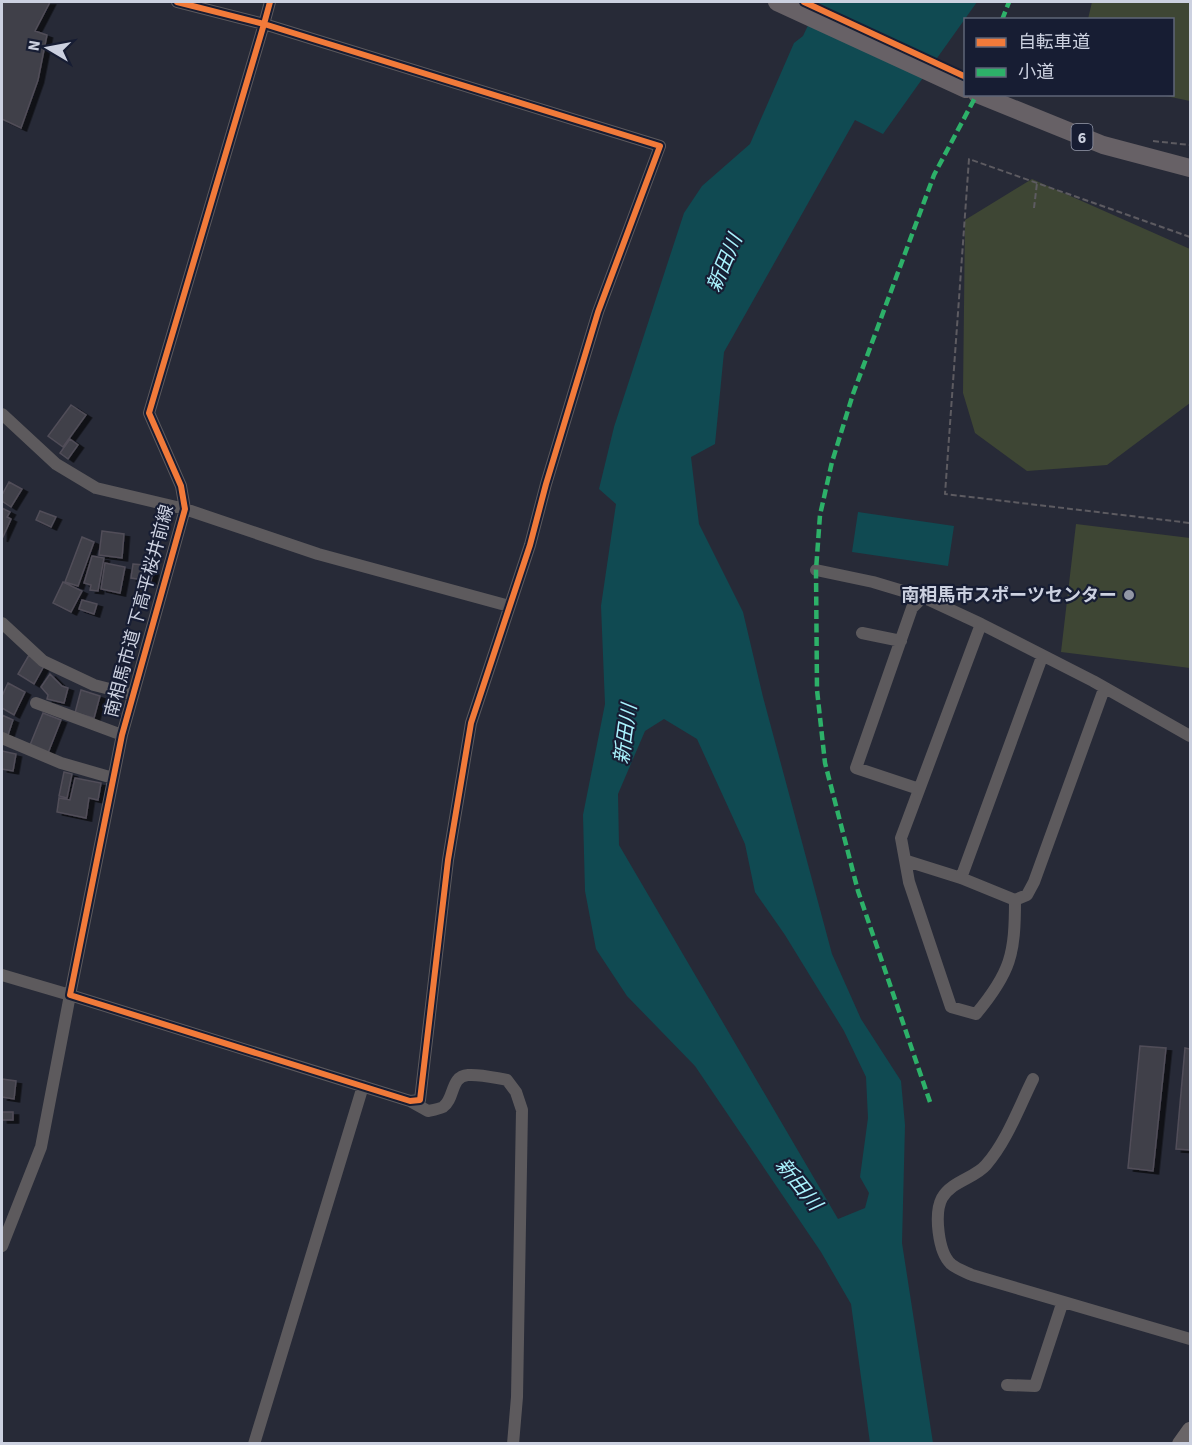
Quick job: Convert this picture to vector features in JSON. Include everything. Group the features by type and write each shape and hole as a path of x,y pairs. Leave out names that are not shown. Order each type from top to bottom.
{"highway":[{"path":"777,2 961,87"},
{"name":"6","path":"982,96 1103,145 1191,168"}],"main road":[{"path":"1180,1443 1191,1430"}],"street":[{"path":"177,2 264,24 660,146 598,312 530,545 471,723 448,860 425,1073 420,1101 410,1101"},
{"name":"南相馬市道 下高平桜井前線","path":"2,1246 41,1147 122,735 185,509 181,486 149,413 270,2"},
{"path":"2,414 56,464 86,484 185,509 318,554 509,606"},
{"path":"816,570 873,582 923,597 981,624 1191,736"},
{"path":"919,789 856,768 912,608 923,597"},
{"path":"2,623 43,661 94,685 133,695"},
{"path":"981,624 901,838 909,882 951,1007 976,1014 999,987 1010,963 1015,936 1015,900"},
{"path":"862,633 901,641"},
{"path":"961,878 1042,657"},
{"path":"907,861 961,878 1015,900 1027,895 1034,882 1104,689"},
{"path":"36,703 122,735"},
{"path":"2,738 62,763 114,778"},
{"path":"2,975 410,1101 428,1111 442,1107 449,1101 452,1088 459,1079 466,1075 507,1080 516,1092 522,1110 518,1397 513,1443"},
{"path":"1033,1079 1008,1131 986,1166 963,1179 942,1198 939,1214 941,1241 951,1264 972,1275 1062,1304 1191,1339"},
{"path":"254,1443 363,1086"},
{"path":"1007,1385 1035,1386 1062,1304"}],"path":[{"path":"1147,140 1191,145"},
{"path":"1191,237 969,159 945,494 1191,523"},
{"path":"1034,208 1037,183"}],"shaded area":[{"path":"1092,2 1190,2 1190,101 1166,96 1174,96 1174,18 1088,18"},
{"path":"1032,179 1190,249 1190,403 1107,465 1027,471 975,433 963,393 965,220"},
{"name":"南相馬市スポーツセンター","path":"1076,524 1190,538 1190,668 1061,652"}],"water":[{"name":"新田川","path":"819,2 977,2 883,134 855,120 724,352 715,444 691,457 699,524 743,612 763,697 832,954 861,1019 901,1081 905,1125 902,1243 933,1443 870,1443 851,1304 821,1252 695,1066 627,996 596,949 585,891 583,815 605,704 601,606 616,504 599,489 614,427 684,213 702,186 750,144 794,43 803,36","holes":["664,719 697,739 745,844 755,892 785,935 844,1031 866,1077 868,1118 860,1177 869,1193 865,1208 838,1219 619,845 618,794 645,731"]},
{"path":"858,512 954,526 948,566 852,552"}],"building":[{"path":"2,2 50,2 35,31 47,35 38,80 21,128 2,119"},
{"path":"71,405 86,415 63,447 48,436"},
{"path":"70,439 78,445 68,459 60,453"},
{"path":"9,482 22,489 11,507 2,501 2,495"},
{"path":"2,508 10,512 7,517 11,519 2,539"},
{"path":"40,511 56,517 51,527 36,520"},
{"path":"102,531 124,534 122,558 99,555"},
{"path":"82,537 94,542 78,586 65,582"},
{"path":"92,556 104,558 98,591 90,590 91,585 84,583"},
{"path":"105,563 125,567 120,593 101,589"},
{"path":"133,564 144,565 143,571 153,572 151,581 131,578"},
{"path":"63,582 82,591 71,612 53,603"},
{"path":"82,600 97,604 94,614 79,609"},
{"path":"29,655 45,664 34,684 18,674"},
{"path":"50,674 62,686 68,688 64,703 47,699 48,695 41,687"},
{"path":"8,683 25,692 14,715 2,708 2,696"},
{"path":"81,690 100,696 94,718 75,713"},
{"path":"43,713 61,720 48,753 30,745"},
{"path":"2,715 13,720 8,735 2,733"},
{"path":"2,751 16,754 13,771 2,769"},
{"path":"64,772 72,774 67,798 59,796"},
{"path":"75,778 101,783 98,800 89,798 86,818 57,812 59,798 70,800"},
{"path":"1140,1046 1166,1048 1153,1171 1128,1168"},
{"path":"1185,1048 1190,1049 1190,1150 1176,1149"},
{"path":"2,1079 16,1081 14,1099 2,1097"},
{"path":"2,1112 13,1112 13,1120 2,1120"}],"marked path":[{"path":"1003,18 1009,2"},
{"path":"930,1102 858,891 825,763 817,690 816,570 820,515 832,462 853,394 934,175 976,96"}],"cycle path":[{"path":"177,2 264,24 660,146 598,312 530,545 471,723 448,860 420,1100 410,1101 70,995 122,735 185,509 181,486 149,413 264,24 270,2"},
{"path":"804,2 964,76"}],"place":[{"name":"南相馬市スポーツセンター","path":"1129,595"}]}
